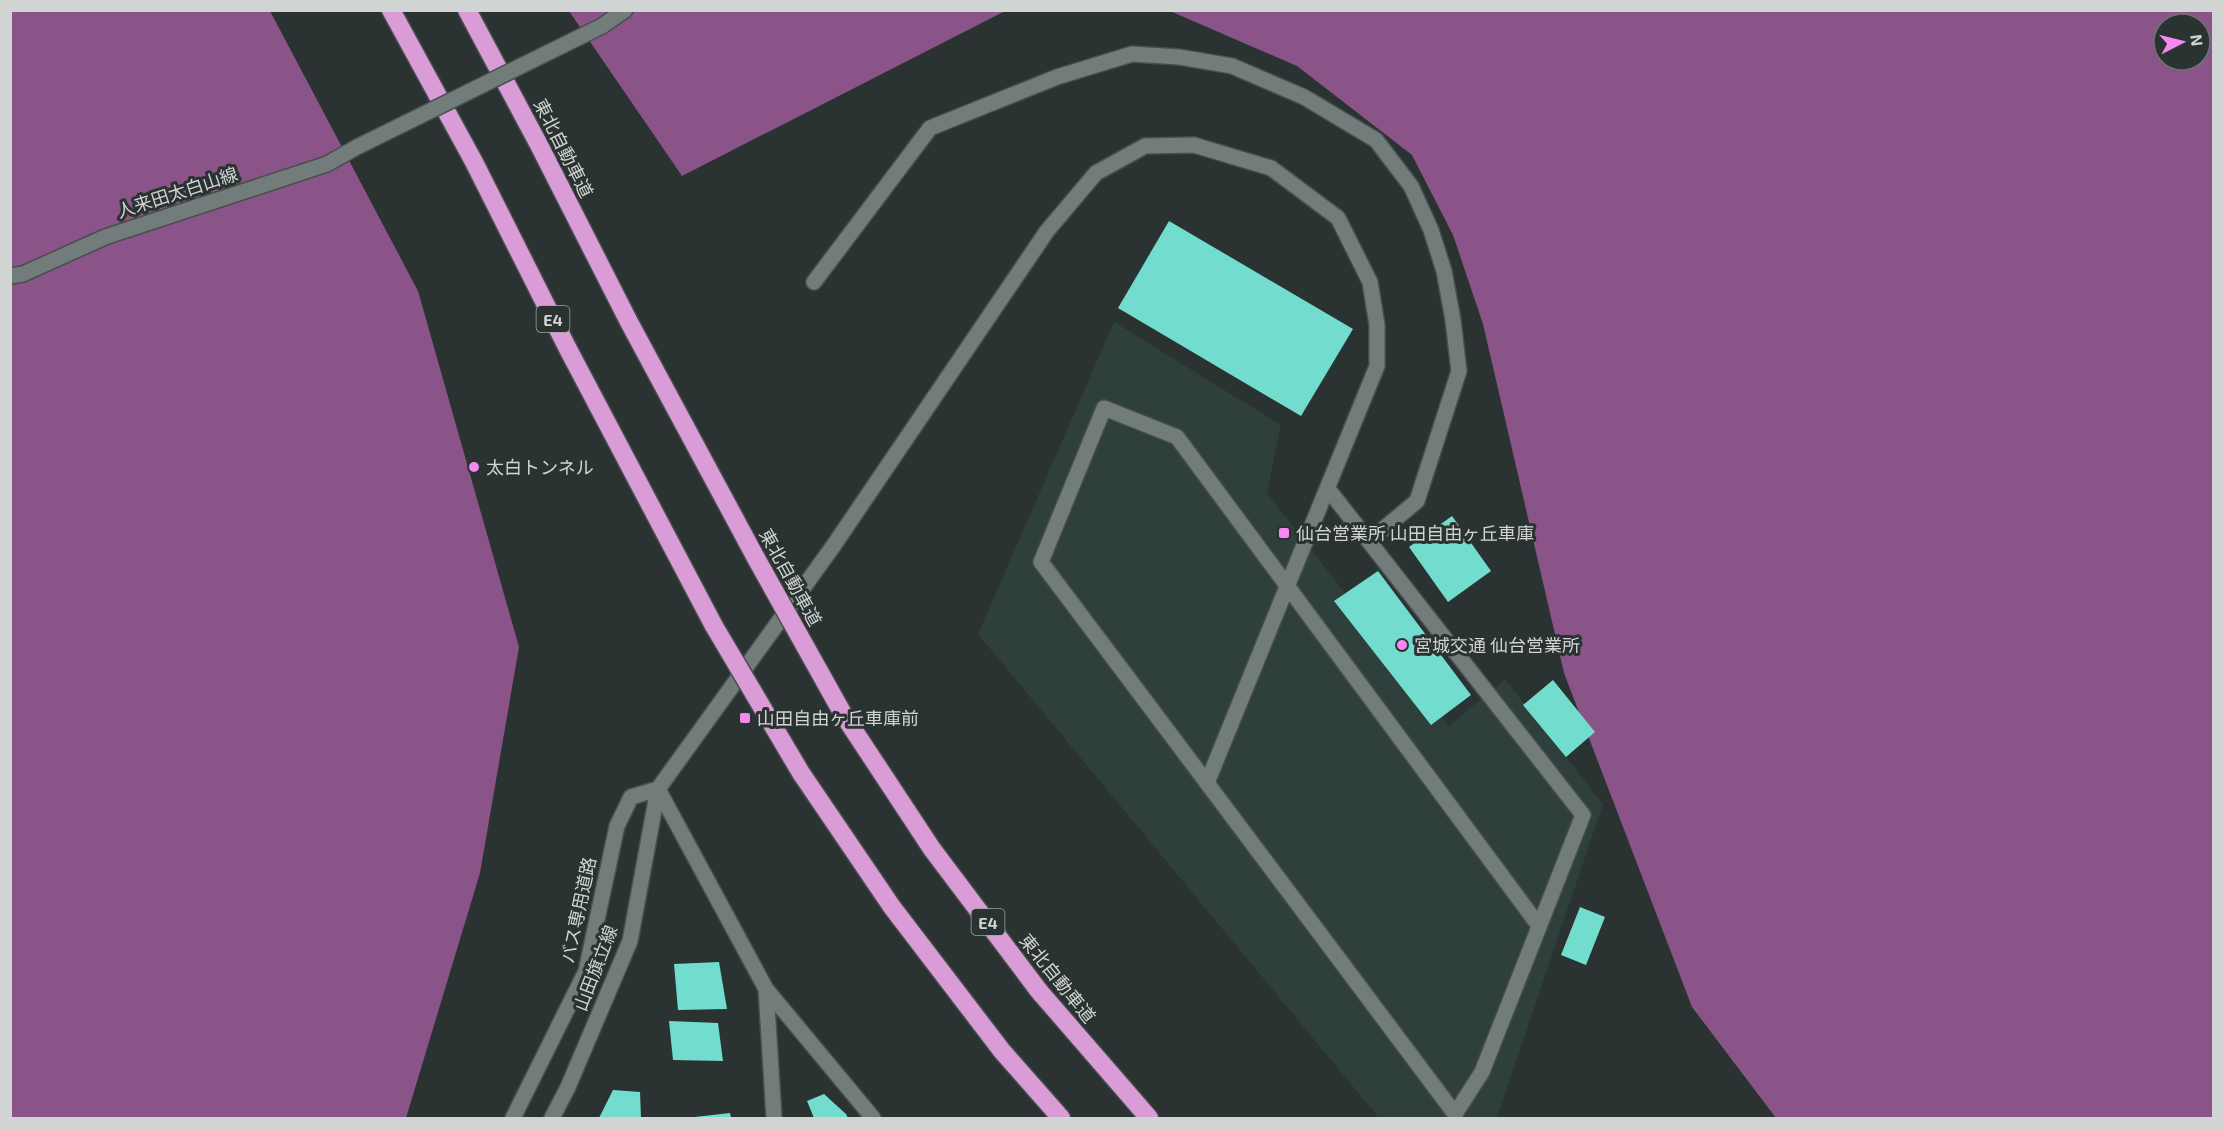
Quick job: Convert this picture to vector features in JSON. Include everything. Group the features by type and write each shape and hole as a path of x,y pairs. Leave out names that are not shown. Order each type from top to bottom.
{"highway":[{"name":"E4","path":"391,10 474,162 568,349 714,626 801,772 892,908 1002,1051 1061,1119"},
{"name":"東北自動車道","path":"467,10 629,322 843,714 932,849 1032,981 1149,1119"}],"street":[{"name":"人来田太白山線","path":"10,276 23,274 105,237 327,164 602,26 626,10"},
{"path":"814,282 930,128 1057,77 1132,54 1179,57 1232,66 1304,97 1376,140 1411,186 1431,230 1444,271 1453,320 1459,371 1418,501 1369,541"},
{"path":"873,1119 766,989 658,789 834,545 1047,231 1096,173 1145,146 1194,145 1271,168 1338,218 1370,282 1377,324 1377,366 1207,783"},
{"path":"1328,489 1583,815 1482,1072 1455,1114 1041,562 1104,408 1177,437 1539,926"},
{"name":"バス専用道路","path":"513,1119 586,971 617,826 631,797 658,789"},
{"name":"山田旗立線","path":"552,1119 630,941 658,789"},
{"path":"766,989 774,1119"}],"shaded area":[{"path":"10,11 270,11 418,291 519,647 480,873 406,1118 11,1118"},
{"path":"569,11 1005,11 682,176"},
{"path":"1170,11 2213,11 2213,1118 1776,1118 1692,1007 1564,673 1483,324 1453,235 1412,155 1297,66"},
{"name":"宮城交通 仙台営業所","path":"1114,322 1281,425 1267,493 1449,726 1505,679 1603,804 1497,1118 1379,1118 978,634"}],"building":[{"path":"1169,221 1353,329 1301,416 1118,308"},
{"path":"1452,516 1491,571 1448,602 1409,547"},
{"path":"1378,571 1471,695 1431,725 1334,601"},
{"path":"1553,680 1595,732 1566,757 1523,705"},
{"path":"1580,907 1605,917 1586,965 1561,955"},
{"path":"719,962 727,1009 678,1010 674,964"},
{"path":"669,1021 718,1023 723,1061 673,1060"},
{"path":"613,1090 640,1092 641,1118 599,1118"},
{"path":"824,1094 848,1118 814,1118 807,1101"},
{"path":"730,1113 731,1118 695,1118 695,1117"}],"place":[{"name":"太白トンネル","path":"474,467"},
{"name":"仙台営業所 山田自由ヶ丘車庫","path":"1284,533"},
{"name":"宮城交通 仙台営業所","path":"1402,645"},
{"name":"山田自由ヶ丘車庫前","path":"745,718"}]}
